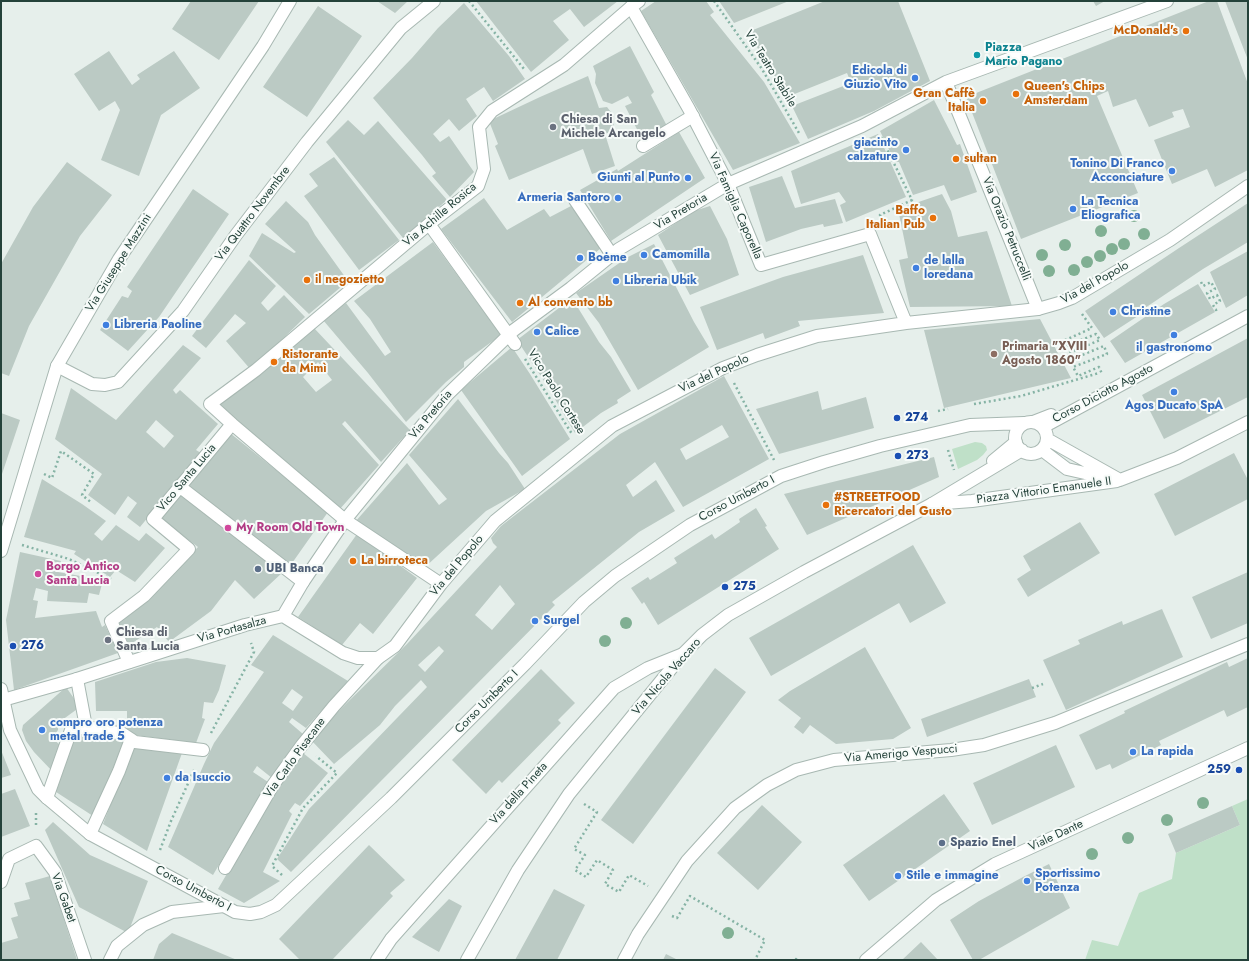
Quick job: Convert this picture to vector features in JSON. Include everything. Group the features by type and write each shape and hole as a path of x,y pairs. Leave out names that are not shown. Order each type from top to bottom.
{"street":[{"name":"Via Giuseppe Mazzini","path":"1,551 57,366 119,259 263,46 290,1"},
{"name":"Via Quattro Novembre","path":"57,366 92,384 105,385 118,382 183,311 236,235 307,142 376,58 401,28 434,1"},
{"name":"Via Pretoria","path":"345,520 447,394 619,250 728,184 873,120 946,82 1167,1"},
{"name":"Via Famiglia Caporella","path":"635,4 728,184 761,265 870,234 906,323"},
{"name":"Via Achille Rosica","path":"232,424 210,404 256,370 429,224 478,186 484,168 479,127 492,111 564,65 635,4"},
{"name":"Via Orazio Petruccelli","path":"946,82 1038,310"},
{"path":"643,146 693,116"},
{"name":"Via del Popolo","path":"378,658 395,646 441,584 495,521 612,426 723,368 757,355 817,336 906,323 1038,310 1072,298 1170,240 1248,186"},
{"path":"576,200 612,255"},
{"path":"429,224 512,339"},
{"name":"Corso Diciotto Agosto","path":"1026,433 1111,390 1248,316"},
{"path":"1047,439 1120,480 1178,458 1248,422"},
{"path":"232,424 345,520 441,584"},
{"name":"Vico Santa Lucia","path":"129,662 111,621 144,596 189,549 154,519 179,486 232,424"},
{"name":"Corso Umberto I","path":"38,789 90,834 235,912 250,914 262,912 276,905 391,798 525,664 584,602 615,576 690,525 780,476 880,446 970,425 1026,433"},
{"path":"1046,431 1047,439 1042,450 1032,454 1026,433 1046,431"},
{"name":"Piazza Vittorio Emanuele II","path":"958,489 1026,433"},
{"name":"Piazza Vittorio Emanuele II","path":"1042,450 1067,469 1120,480"},
{"name":"Piazza Vittorio Emanuele II","path":"932,504 972,501 1120,480"},
{"path":"179,486 303,582"},
{"name":"Via Nicola Vaccaro","path":"467,960 518,870 569,794 682,654 702,635 728,615 958,489"},
{"name":"Via Portasalza","path":"2,694 77,679 238,628 283,616 303,582 345,520"},
{"path":"283,616 343,653 358,658 378,658"},
{"name":"Via Amerigo Vespucci","path":"624,960 655,907 687,861 735,808 767,785 796,770 834,760 984,746 1055,723 1248,644"},
{"name":"Via della Pineta","path":"377,960 391,939 614,688 648,668 682,654"},
{"name":"Via Carlo Pisacane","path":"225,868 273,784 334,706 378,658"},
{"path":"77,679 86,727"},
{"path":"2,694 10,730 38,789"},
{"path":"47,798 71,730 86,727 123,734 135,742 203,750"},
{"path":"90,834 119,770 131,739"},
{"name":"Viale Dante","path":"866,960 936,900 995,864 1248,748"},
{"path":"1,882 10,859 36,846"},
{"name":"Via Gabet","path":"36,846 55,872 85,960"},
{"path":"110,960 117,946 143,925 172,912 224,906"}],"path":[{"path":"469,1 528,75"},
{"name":"Via Teatro Stabile","path":"714,1 762,69 808,149"},
{"path":"873,120 912,200 880,215 882,221"},
{"path":"1201,282 1203,286 1211,282 1215,289 1207,293 1210,299 1217,295 1220,301 1213,305 1216,310 1223,306 1233,324"},
{"path":"968,405 1021,396 1101,373 1099,367 1078,376 1073,367 1107,354 1104,346 1070,360 1067,354 1100,340 1096,334 1064,347 1061,342 1092,328 1082,313"},
{"name":"Vico Paolo Cortese","path":"512,339 582,450"},
{"path":"733,380 772,456"},
{"path":"938,411 953,408"},
{"path":"948,448 954,471"},
{"path":"44,474 52,478 62,451 94,474 82,495 92,503"},
{"path":"22,545 69,558 111,580"},
{"path":"1032,688 1043,684"},
{"path":"296,887 272,866 303,808 337,773 302,745"},
{"path":"36,846 36,806 38,789"},
{"path":"569,794 597,812 574,849 585,855 576,870 586,877 597,860 613,870 605,884 619,892 629,875 653,889 646,900 655,907 677,918 690,896 765,940 755,960"}],"green space":[{"path":"975,442 982,443 986,446 987,450 977,460 958,469 952,449"},
{"path":"1248,799 1248,960 1085,960 1092,940 1118,946 1139,893 1172,879 1176,853 1240,825 1232,806"}],"building":[{"path":"191,1 259,1 219,60 172,29"},
{"path":"377,1 408,1 395,13"},
{"path":"476,1 618,1 584,27 570,9 553,21 569,40 531,72"},
{"path":"656,1 706,1 714,12 710,15 764,82 800,143 733,170 641,11"},
{"path":"719,1 789,1 734,23"},
{"path":"825,1 898,1 930,81 874,111 808,139 792,106 851,83 847,73 787,97 748,32"},
{"path":"1093,1 1105,1 1096,6"},
{"path":"1209,1 1217,1 1248,84 1248,170 1215,187 1207,169 1172,184 1154,140 1190,127 1183,109 1172,112 1174,117 1149,127 1136,99 1113,107 1108,91 1097,96 1138,193 1021,239 966,97"},
{"path":"1225,1 1248,1 1248,60"},
{"path":"464,3 509,56 525,79 493,101 484,87 466,99 477,116 459,131 449,119 433,134 440,142 449,136 474,172 450,197 432,176 436,173 422,155 373,98 412,58 438,28"},
{"path":"318,6 362,36 307,117 263,87"},
{"path":"630,46 654,92 651,95 667,126 642,139 625,106 632,103 628,96 612,104 603,101 595,83 596,74 593,66"},
{"path":"109,51 132,85 140,79 137,75 174,51 200,88 161,115 139,176 101,160 120,110 115,101 99,111 74,74"},
{"name":"Chiesa di San Michele Arcangelo","path":"588,76 599,108 607,107 614,116 614,126 610,132 605,134 615,166 592,174 583,149 509,180 495,146 498,144 489,121"},
{"path":"934,100 957,145 960,144 977,192 951,201 944,185 913,195 899,162 895,162 880,131"},
{"path":"348,120 364,135 378,121 447,200 403,238 326,142"},
{"path":"679,132 705,178 611,241 580,190 617,169 618,171"},
{"path":"878,134 906,197 846,222 840,205 846,202 839,192 801,204 791,171"},
{"path":"334,157 399,240 359,270 304,196 318,186 309,174"},
{"path":"67,162 112,195 80,236 29,326 9,376 1,373 1,264 33,207"},
{"path":"782,176 795,208 835,199 843,223 824,227 823,224 801,229 766,242 749,187"},
{"path":"193,189 229,214 159,317 128,351 100,330 122,296 128,298 132,291 127,287"},
{"path":"942,194 951,211 958,237 987,231 1012,306 910,307 899,260 908,258 898,209"},
{"path":"484,198 507,230 544,209 550,217 571,206 601,248 512,322 441,229"},
{"path":"286,201 308,222 315,235 348,281 309,314 249,256 262,233 294,253 296,252 265,224"},
{"path":"1248,203 1248,242 1203,269 1139,312 1141,314 1104,338 1085,311"},
{"path":"710,206 727,239 739,275 690,295 658,235 694,211"},
{"path":"433,242 501,335 464,362 464,367 446,382 406,422 368,373 323,320 346,303 385,356 391,352 370,319 354,301"},
{"path":"654,244 694,322 709,347 638,390 599,323 576,293 628,257"},
{"path":"1248,251 1248,295 1226,308 1210,272"},
{"path":"863,255 884,313 798,321 800,326 765,339 763,333 717,350 700,307 783,277"},
{"path":"249,260 276,286 261,303 268,311 284,295 305,317 251,370 226,341 246,323 235,314 206,348 192,336"},
{"path":"1198,284 1215,312 1125,363 1110,341 1164,304"},
{"path":"572,298 599,342 611,357 631,391 617,400 618,403 601,413 575,433 546,384 517,340"},
{"name":"Primaria \"XVIII Agosto 1860\"","path":"1040,319 1071,378 944,408 924,330"},
{"path":"314,328 410,430 381,462 345,421 342,424 379,465 339,510 263,446 219,403 246,380 255,379","holes":["318,362 332,380 316,392 303,377"]},
{"path":"1248,338 1248,397 1164,439 1142,395"},
{"path":"183,345 201,358 173,390 176,394 180,390 218,424 196,450 201,453 140,527 127,517 137,503 128,496 115,515 88,495 102,474 55,439 71,388 116,420","holes":["156,420 174,436 164,448 146,432"]},
{"path":"512,347 570,439 522,476 461,390"},
{"path":"724,376 769,459 683,507 655,462 626,485 633,497 656,480 675,511 639,532 552,602 555,605 291,872 277,859 309,809 427,687 421,680 395,706 380,725 334,764 310,739 407,644 497,547 491,538 501,526 620,434","holes":["722,425 729,437 686,460 680,449","500,585 515,604 492,630 475,615","439,646 444,651 425,672 418,665"]},
{"path":"818,391 822,410 866,397 874,428 779,454 756,409"},
{"path":"458,399 508,463 525,489 486,511 423,569 355,522 407,463 439,505 447,499 409,455"},
{"path":"1,413 20,420 1,477"},
{"path":"230,433 328,512 290,566 184,485"},
{"path":"1234,453 1248,480 1248,499 1175,536 1154,494"},
{"path":"934,457 939,477 807,535 784,494"},
{"path":"42,479 106,521 94,534 102,541 116,525 139,541 146,533 165,548 135,582 116,570 110,577 74,554 76,551 24,537"},
{"path":"181,490 283,572 254,599 235,580 211,611 169,642 157,627 129,645 119,623 148,600 198,547 159,517"},
{"path":"756,508 767,526 765,527 779,549 658,625 644,602 642,604 631,588 648,577 650,580 677,563 674,558 712,534 715,539 740,522 739,519"},
{"path":"1080,522 1100,553 1028,597 1017,579 1031,570 1023,556"},
{"path":"357,534 417,578 373,634 360,623 342,645 298,617"},
{"path":"913,545 946,603 910,623 899,603 771,676 749,638"},
{"path":"20,552 61,561 58,572 103,580 99,595 89,593 87,603 47,601 48,591 36,588 33,600 38,601 35,618 96,611 102,627 105,625 118,653 14,690 6,620"},
{"path":"1248,572 1248,623 1211,639 1192,597"},
{"path":"1162,609 1183,657 1066,710 1043,660 1080,644 1078,640 1122,621 1123,625"},
{"path":"273,635 348,681 306,728 292,718 289,722 303,734 272,778 257,766 253,772 268,782 213,875 168,847 214,743 264,672 251,665","holes":["292,689 303,697 293,711 282,703"]},
{"path":"865,647 911,728 893,739 836,744 810,725 803,734 794,727 801,718 778,700 790,691"},
{"path":"187,658 226,665 219,690 213,703 204,702 202,718 205,719 196,743 127,734 127,711 96,711 95,682 156,662"},
{"path":"1248,658 1248,707 1227,717 1224,710 1159,741 1161,745 1112,769 1110,764 1096,770 1079,735 1125,713 1124,711 1227,662 1229,667"},
{"path":"715,668 746,692 633,844 601,820"},
{"path":"541,669 575,703 558,720 561,723 502,783 499,780 486,794 452,760"},
{"path":"1029,679 1036,697 927,737 921,719"},
{"path":"66,687 80,707 58,723 58,730 52,738 60,745 53,772 34,752 26,741 22,730 23,725"},
{"path":"75,734 126,739 117,767 93,816 53,790"},
{"path":"134,745 182,753 147,851 103,824"},
{"path":"1056,745 1075,787 992,825 973,783"},
{"path":"1,750 11,775 1,778"},
{"path":"303,753 328,773 300,806 295,803 289,811 292,814 263,872 280,881 244,903 218,889 277,788"},
{"path":"15,789 30,826 1,837 1,794"},
{"path":"944,794 970,831 869,901 843,865"},
{"path":"762,805 802,842 758,890 717,853"},
{"path":"1232,806 1240,825 1176,853 1168,834"},
{"path":"53,822 90,855 148,881 128,933 79,907 45,830"},
{"path":"369,845 405,880 390,893 393,896 332,960 300,960 279,939"},
{"path":"1049,864 1070,908 979,960 973,960 950,920 979,901"},
{"path":"50,876 77,960 1,960 1,943 18,938 11,918 18,916 14,903 30,899 25,883"},
{"path":"554,889 585,905 557,960 515,960"},
{"path":"449,899 462,906 439,952 412,937"},
{"path":"172,933 237,960 153,960 159,944"},
{"path":"921,942 938,960 902,960"},
{"path":"666,954 678,960 663,960"}],"place":[{"name":"McDonald's","path":"1186,31"},
{"name":"Piazza Mario Pagano","path":"977,55"},
{"name":"Edicola di Giuzio Vito","path":"915,78"},
{"name":"Queen's Chips Amsterdam","path":"1016,94"},
{"name":"Gran Caffè Italia","path":"983,101"},
{"name":"Chiesa di San Michele Arcangelo","path":"553,127"},
{"name":"giacinto calzature","path":"906,150"},
{"name":"sultan","path":"956,159"},
{"name":"Tonino Di Franco Acconciature","path":"1172,171"},
{"name":"Giunti al Punto","path":"688,178"},
{"name":"Armeria Santoro","path":"618,198"},
{"name":"La Tecnica Eliografica","path":"1073,209"},
{"name":"Baffo Italian Pub","path":"933,218"},
{"name":"Camomilla","path":"644,255"},
{"name":"Boėme","path":"580,258"},
{"name":"de lalla loredana","path":"916,268"},
{"name":"il negozietto","path":"307,280"},
{"name":"Libreria Ubik","path":"616,281"},
{"name":"Al convento bb","path":"520,303"},
{"name":"Christine","path":"1113,312"},
{"name":"Libreria Paoline","path":"106,325"},
{"name":"Calice","path":"537,332"},
{"name":"il gastronomo","path":"1174,335"},
{"name":"Primaria \"XVIII Agosto 1860\"","path":"994,354"},
{"name":"Ristorante da Mimì","path":"274,362"},
{"name":"Agos Ducato SpA","path":"1174,392"},
{"name":"274","path":"897,418"},
{"name":"273","path":"898,456"},
{"name":"#STREETFOOD Ricercatori del Gusto","path":"826,505"},
{"name":"My Room Old Town","path":"228,528"},
{"name":"La birroteca","path":"353,561"},
{"name":"UBI Banca","path":"258,569"},
{"name":"Borgo Antico Santa Lucia","path":"38,574"},
{"name":"275","path":"725,587"},
{"name":"Surgel","path":"535,621"},
{"name":"Chiesa di Santa Lucia","path":"108,640"},
{"name":"276","path":"13,646"},
{"name":"compro oro potenza metal trade 5","path":"42,730"},
{"name":"La rapida","path":"1133,752"},
{"name":"259","path":"1239,770"},
{"name":"da Isuccio","path":"167,778"},
{"name":"Spazio Enel","path":"942,843"},
{"name":"Stile e immagine","path":"898,876"},
{"name":"Sportissimo Potenza","path":"1027,881"}]}
